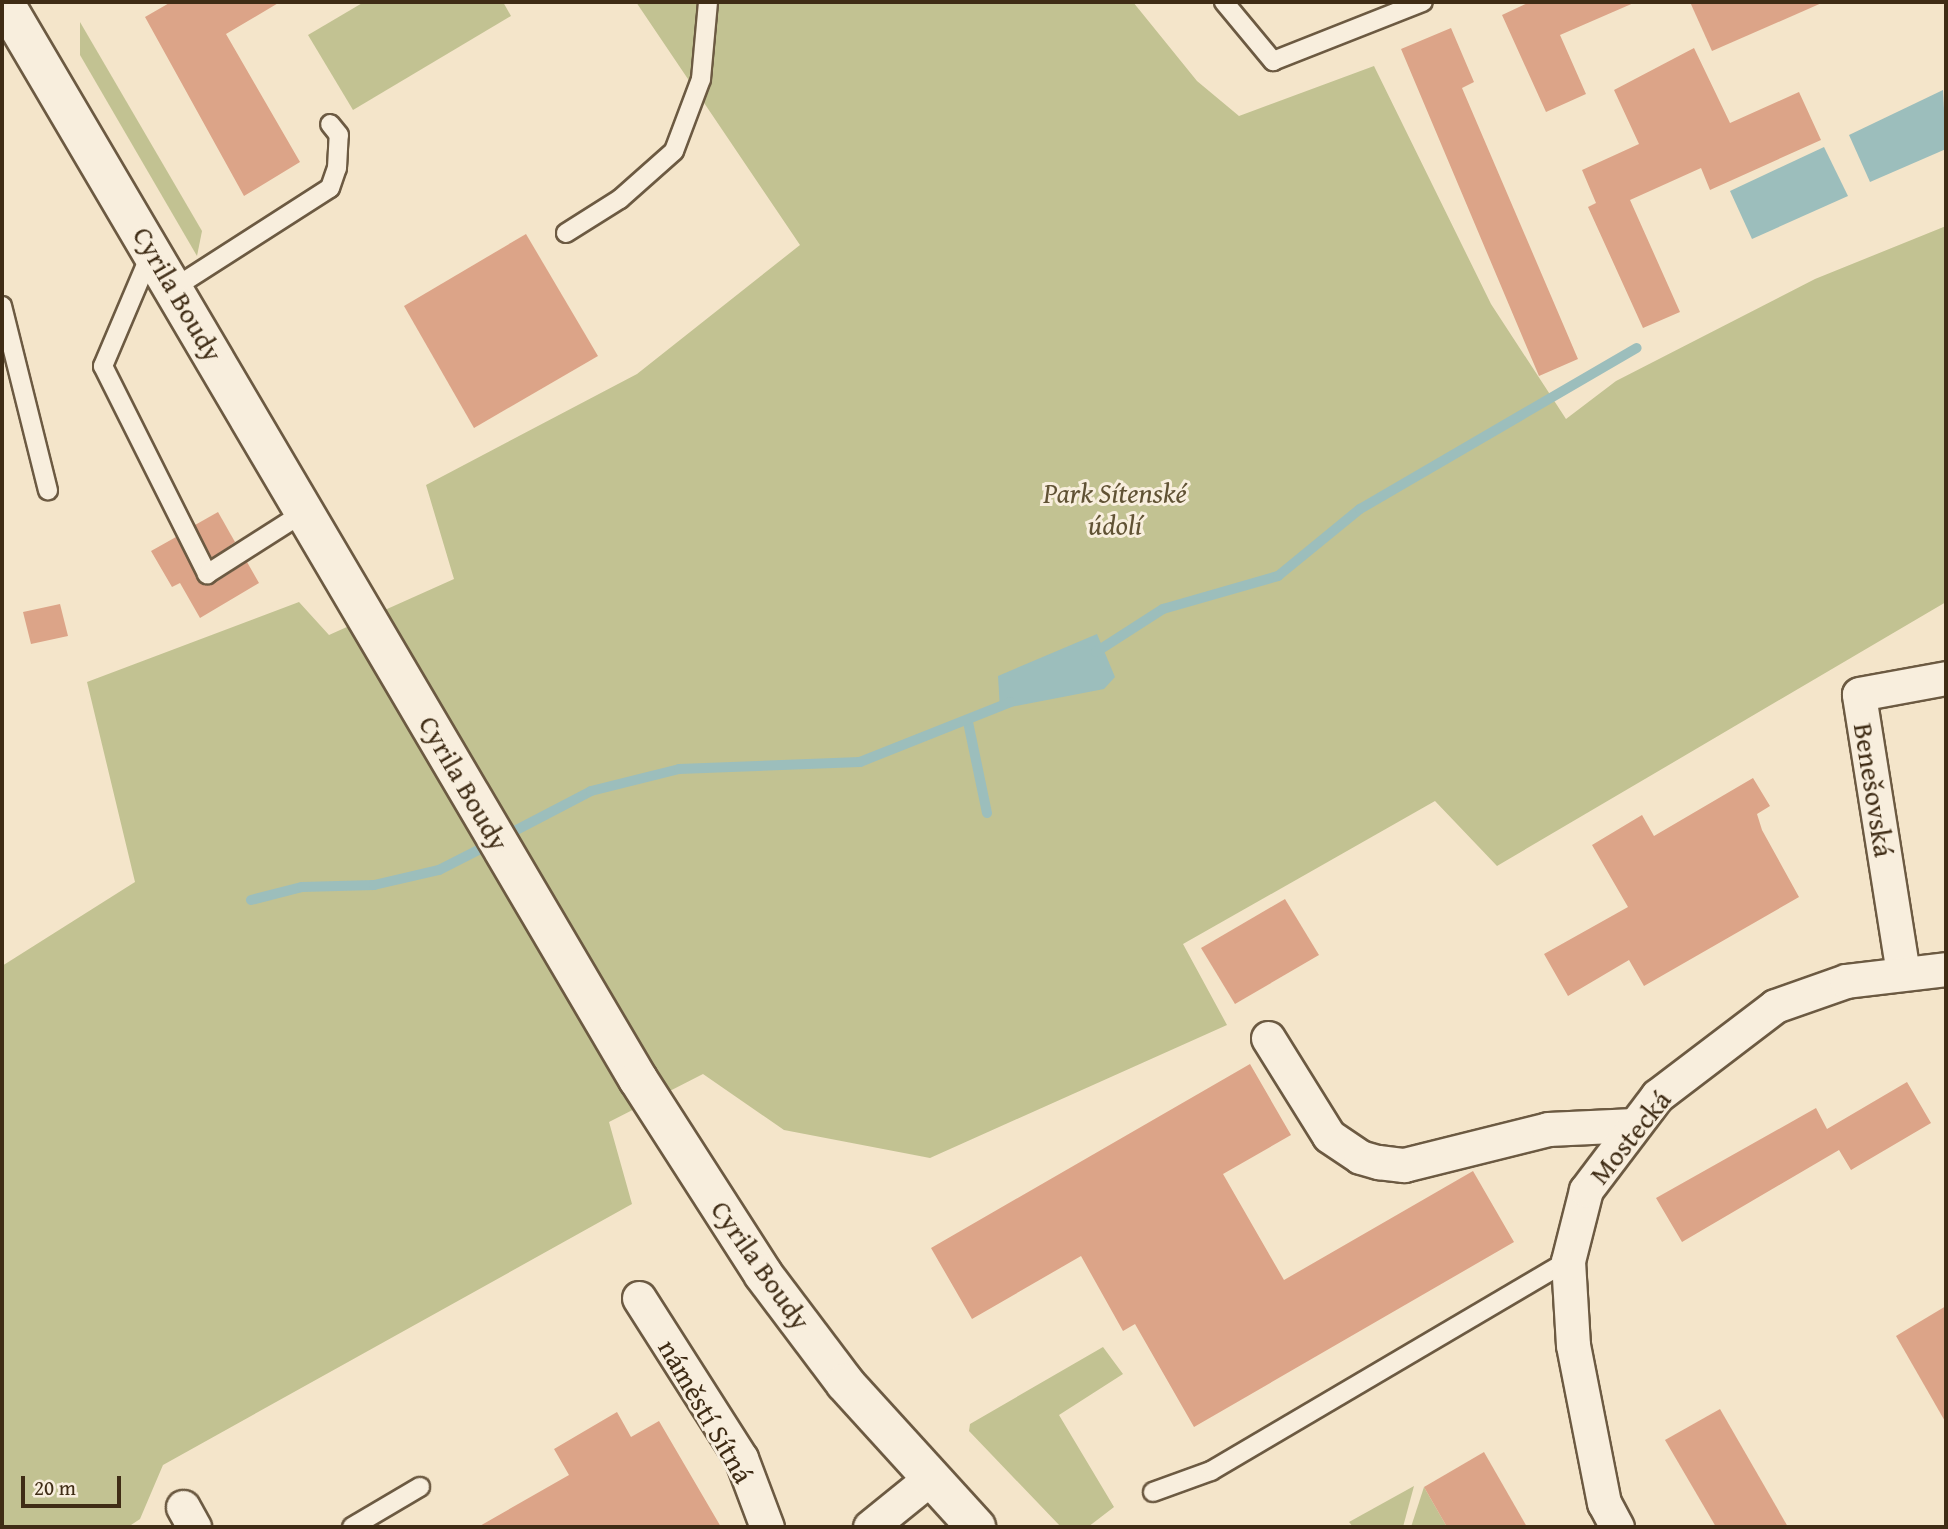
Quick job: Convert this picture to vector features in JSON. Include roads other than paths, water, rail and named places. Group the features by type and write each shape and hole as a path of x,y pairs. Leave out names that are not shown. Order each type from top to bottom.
{"street":[{"name":"Cyrila Boudy","path":"4,2 638,1079 763,1274 845,1383 928,1480 976,1527"},
{"name":"Benešovská","path":"1903,973 1858,694 1946,678"},
{"name":"Mostecká","path":"1617,1527 1604,1503 1580,1401 1568,1261 1586,1190 1657,1096 1775,1006 1846,981 1946,969"},
{"path":"1268,1038 1329,1136 1360,1157 1378,1162 1405,1165 1548,1129 1634,1125"},
{"name":"náměstí Sítná","path":"639,1298 741,1458 767,1527"},
{"path":"870,1527 928,1480"}],"lane":[{"path":"566,233 620,199 674,150 701,79 708,2"},
{"path":"1224,2 1273,61 1423,2"},
{"path":"174,288 330,188 337,168 339,135 330,124"},
{"path":"152,250 103,366 207,574 306,511"},
{"path":"2,306 48,490"},
{"path":"1153,1492 1211,1471 1568,1261"},
{"path":"352,1527 420,1487"}],"water":[{"path":"1943,90 1946,149 1870,182 1849,135"},
{"path":"1824,147 1848,196 1752,239 1730,191"},
{"path":"1097,634 1115,677 1104,689 1000,709 998,676"}],"waterway":[{"path":"1096,652 1163,609 1278,576 1360,509 1637,348"},
{"path":"505,836 591,791 679,769 860,762 1011,702"},
{"path":"968,722 987,813"},
{"path":"251,900 302,887 374,885 439,870 492,843"}],"park label":[{"name":"Park Sítenské údolí","path":"1115,509"}]}
